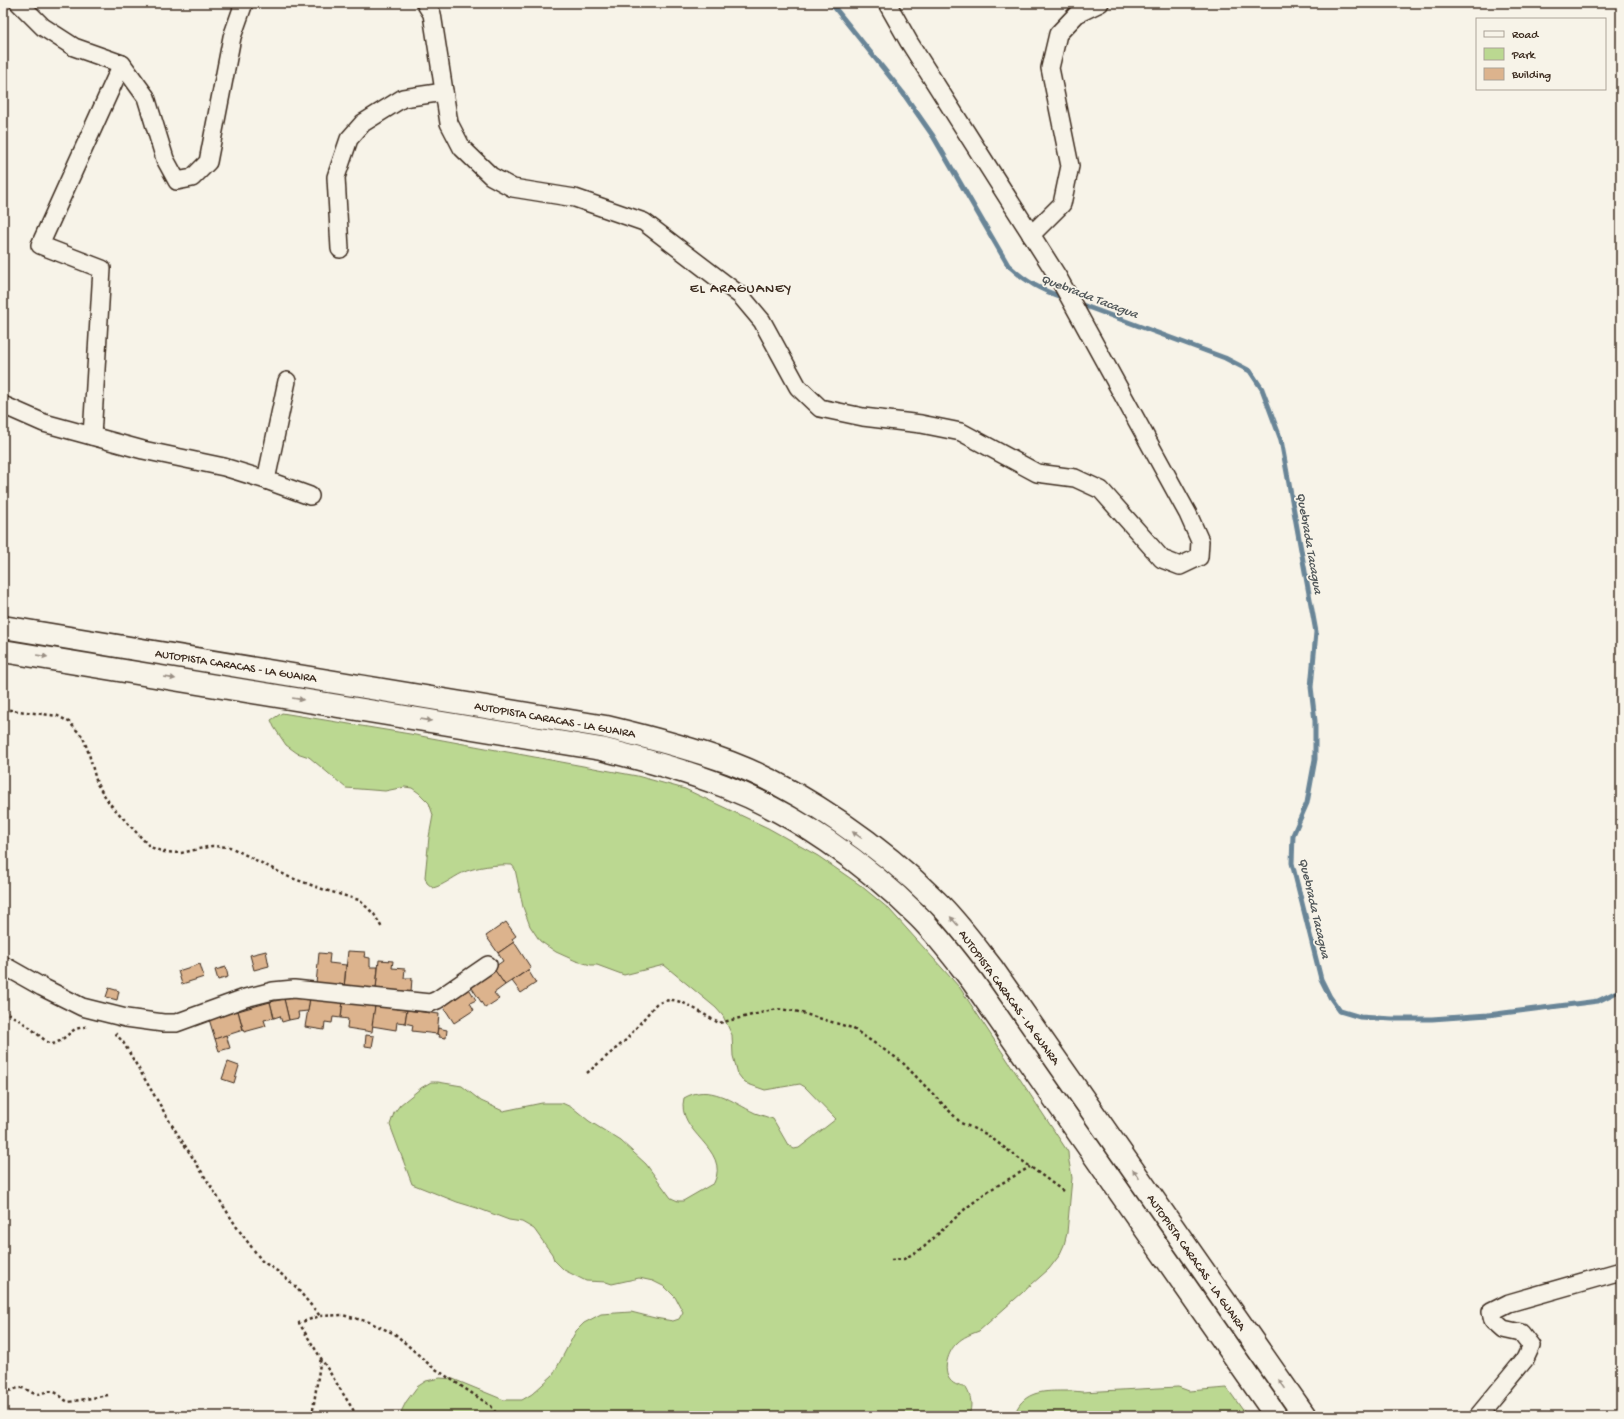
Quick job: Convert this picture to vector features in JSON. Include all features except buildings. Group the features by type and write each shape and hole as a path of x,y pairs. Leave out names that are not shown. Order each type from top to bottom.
{"highway":[{"name":"AUTOPISTA CARACAS - LA GUAIRA","path":"3,627 606,726 643,735 732,764 765,778 797,796 836,820 902,869 937,901 964,933 996,974 1305,1416"},
{"name":"AUTOPISTA CARACAS - LA GUAIRA","path":"3,651 602,749 637,758 723,785 786,816 824,839 886,887 920,918 946,948 973,982 1276,1416"}],"street":[{"path":"20,3 43,27 74,47 122,64 146,97 165,159 177,181 192,178 208,162 232,37 244,3"},
{"path":"425,3 432,14 449,123 462,148 491,176 513,188 575,198 644,222 740,296 762,322 798,387 820,408 962,432 1037,473 1076,478 1101,490 1162,559 1180,566 1199,557 1200,541 1188,514 1058,277 909,42 888,3"},
{"path":"1031,235 1062,204 1070,166 1050,68 1058,34 1077,14 1100,3"},
{"path":"92,436 102,269 40,245 122,64"},
{"path":"340,249 336,177 349,139 364,123 404,98 444,92"},
{"path":"266,480 287,381"},
{"path":"3,404 44,423 143,450 224,467 310,496"},
{"path":"3,965 42,987 99,1014 163,1023 176,1023 245,998 273,991 294,989 430,1003 437,1000 488,965"},
{"path":"1478,1416 1525,1359 1531,1346 1521,1334 1503,1329 1493,1320 1491,1312 1509,1303 1621,1271"}],"path":[{"path":"3,709 58,716 69,722 82,737 89,754 97,784 110,804 150,847 164,852 181,853 212,846 230,847 289,877 359,900 374,914 382,928"},
{"path":"587,1073 626,1040 656,1004 662,1002 673,1000 687,1005 719,1023 777,1009 795,1011 852,1028 881,1046 901,1061 961,1123 986,1134 1063,1191"},
{"path":"3,1010 53,1044 60,1041 75,1029 90,1026 99,1014 123,1042 170,1122 238,1229 262,1261 280,1273 295,1286 320,1316"},
{"path":"891,1260 904,1260 924,1247 965,1209 988,1191 1030,1167"},
{"path":"357,1416 299,1323 320,1316 342,1315 369,1322 395,1334 431,1366 491,1406 498,1416"},
{"path":"312,1416 321,1357"},
{"path":"3,1392 20,1388 34,1394 40,1394 48,1391 54,1392 65,1401 69,1402 108,1395"}],"green space":[{"path":"282,713 410,734 637,776 685,789 768,828 818,856 860,885 889,909 960,988 1068,1152 1072,1178 1067,1233 1059,1256 1049,1269 979,1331 959,1341 951,1351 947,1361 946,1371 950,1380 957,1385 966,1388 968,1392 971,1402 969,1416 399,1416 406,1402 417,1387 426,1381 440,1378 453,1379 504,1400 522,1400 532,1394 553,1375 576,1331 584,1323 601,1314 631,1312 673,1321 679,1319 683,1312 675,1297 665,1287 653,1281 639,1278 612,1284 606,1282 586,1281 564,1270 554,1260 552,1254 534,1229 522,1222 509,1220 457,1202 412,1184 390,1125 394,1113 400,1105 421,1088 431,1082 462,1086 481,1101 503,1111 542,1103 562,1103 573,1108 589,1121 621,1141 646,1164 671,1198 678,1201 683,1201 714,1183 717,1171 715,1160 710,1150 687,1121 683,1110 684,1098 703,1092 712,1093 729,1099 755,1113 773,1119 788,1145 794,1149 799,1148 836,1119 805,1087 800,1084 765,1090 745,1083 738,1074 733,1056 732,1035 723,1016 716,1008 664,965 624,975 597,965 576,961 556,952 540,941 530,926 523,907 515,869 512,865 473,869 433,888 427,883 425,877 433,815 429,803 412,788 405,787 385,791 346,788 309,757 297,753 286,745 271,720"},
{"path":"1178,1387 1189,1391 1227,1388 1247,1416 1014,1416 1022,1402 1038,1393 1050,1391 1082,1392"}],"waterway":[{"name":"Quebrada Tacagua","path":"831,3 903,93 933,136 1008,265 1034,285 1064,298"},
{"name":"Quebrada Tacagua","path":"1077,303 1225,358 1250,371 1262,389 1281,440 1316,632 1311,687 1315,721 1315,759 1307,803 1293,835 1292,863 1321,979 1330,997 1340,1011 1360,1017 1392,1019 1432,1019 1488,1015 1598,1001 1621,990"}],"district":[{"name":"EL ARAGUANEY","path":"741,287"}]}
